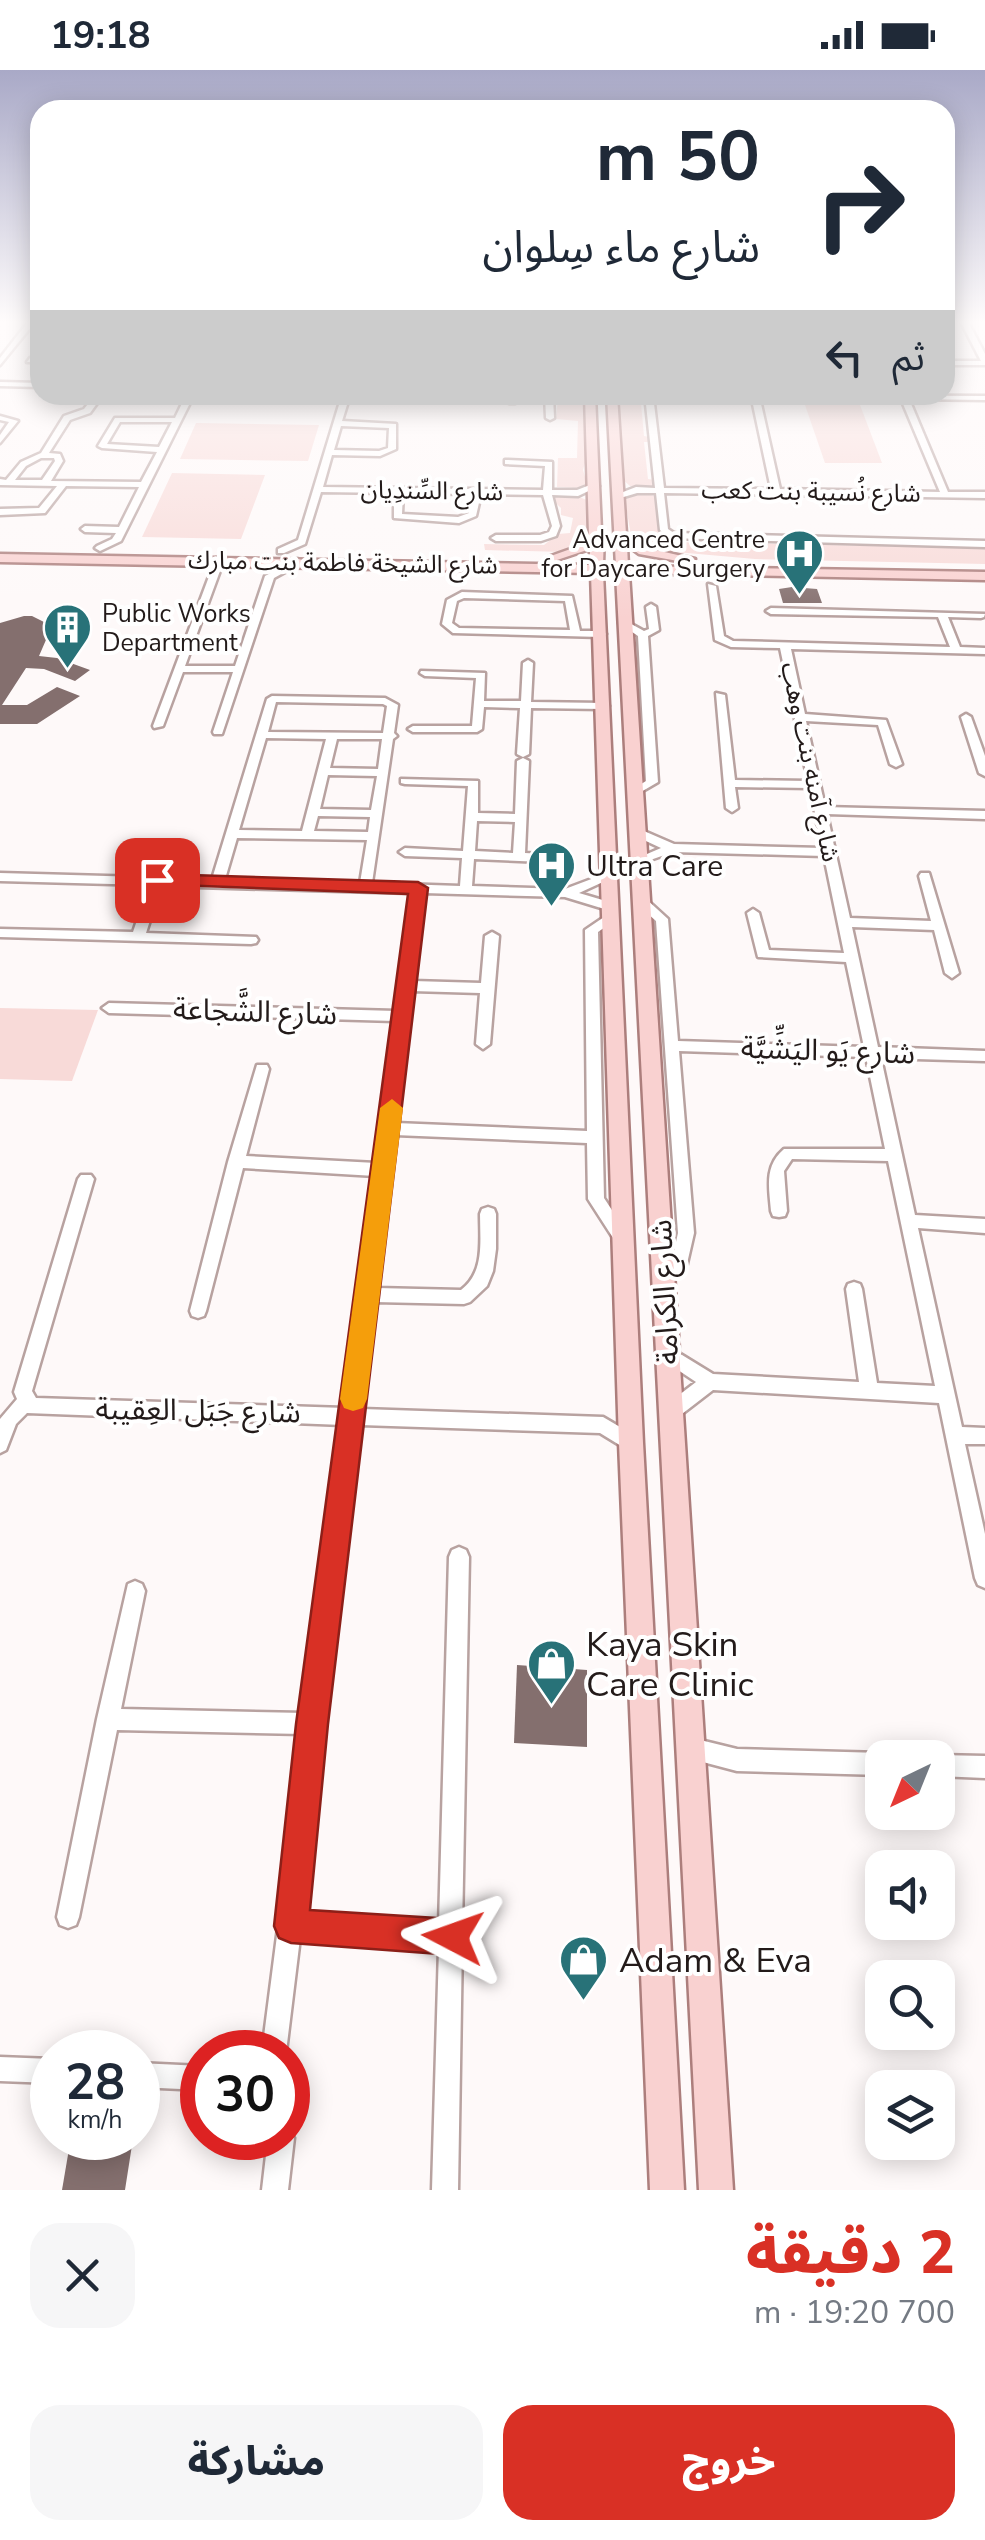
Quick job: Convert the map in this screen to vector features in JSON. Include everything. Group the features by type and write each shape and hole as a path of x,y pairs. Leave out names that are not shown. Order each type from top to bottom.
{"main road":[{"name":"شارع الكرامة","path":"591,421 598,534 634,629 634,793 716,2190"},
{"name":"شارع الكرامة","path":"615,421 618,534 601,634 630,1444 667,2190"},
{"path":"554,557 583,549 598,534"},
{"path":"618,534 643,551 696,560"},
{"name":"شارع الشيخة فاطمة بنت مبارك","path":"0,546 120,545 554,557 610,574 696,560 985,566"},
{"name":"شارع الشيخة فاطمة بنت مبارك","path":"0,558 541,567 610,574 661,570 985,576"},
{"path":"541,567 634,578 661,570"}],"street":[{"path":"44,455 65,421"},
{"path":"117,421 102,446 162,450"},
{"path":"120,545 122,530 177,421"},
{"path":"652,421 664,530 684,539 985,544"},
{"path":"761,421 776,492"},
{"path":"914,421 945,494"},
{"path":"281,551 306,546 318,488 337,423 393,426 392,449 380,454 329,452"},
{"path":"4,482 25,460 57,456 60,461 45,483"},
{"name":"شارع السِّندِيان","path":"508,462 548,464 546,492"},
{"path":"4,482 144,485"},
{"path":"0,512 42,511 64,483"},
{"name":"شارع السِّندِيان","path":"318,488 595,493"},
{"name":"شارع نُسيبة بنت كعب","path":"616,489 985,495"},
{"path":"399,490 397,516 459,520 473,514 477,492"},
{"path":"496,538 542,538 553,534 555,517 546,492"},
{"path":"85,529 122,530"},
{"path":"158,726 219,560"},
{"path":"218,732 270,576 300,561"},
{"path":"711,586 719,638 723,642 785,646"},
{"path":"575,634 569,598 462,595 452,600 447,624 457,631 575,634 601,634"},
{"path":"634,629 654,630 651,607"},
{"path":"771,611 981,615"},
{"path":"942,614 956,650"},
{"name":"شارع آمنه بنت وهب","path":"985,651 785,646 985,1578"},
{"path":"519,857 528,663"},
{"path":"180,669 239,669"},
{"path":"413,729 477,730 481,675 425,673"},
{"path":"720,695 732,808"},
{"path":"218,881 269,702 276,698 390,702 391,736 366,885"},
{"path":"479,704 604,706"},
{"path":"800,717 882,722 896,764"},
{"path":"966,717 980,743 985,773"},
{"path":"260,734 391,736"},
{"path":"307,835 332,736"},
{"path":"324,771 384,773"},
{"path":"405,781 474,783 466,890"},
{"path":"730,783 814,786"},
{"path":"820,810 985,815"},
{"path":"314,812 378,814"},
{"path":"472,816 521,818"},
{"path":"637,832 672,848"},
{"path":"232,834 374,836"},
{"path":"638,860 672,848 829,852"},
{"path":"405,852 542,858"},
{"path":"566,893 610,876"},
{"path":"925,876 952,973"},
{"path":"0,877 566,893 611,913 591,930 596,1199 623,1239"},
{"path":"138,937 157,880"},
{"path":"277,2030 418,888"},
{"path":"641,901 662,919 686,1234 680,1263 664,1280"},
{"path":"753,912 763,954 851,958"},
{"path":"844,922 939,926"},
{"path":"0,934 251,940"},
{"path":"483,1044 492,936"},
{"path":"407,986 488,988"},
{"name":"شارع الشَّجاعة","path":"108,1008 402,1016"},
{"name":"شارع يَو اليَشِّيَّة","path":"672,1046 985,1056"},
{"path":"198,1311 262,1069"},
{"path":"389,1128 596,1136"},
{"path":"780,1211 776,1169 788,1153 893,1156"},
{"path":"236,1162 383,1170"},
{"path":"0,1444 9,1419 26,1402 25,1386 86,1178"},
{"path":"368,1295 464,1297 478,1289 486,1278 488,1214"},
{"path":"907,1221 985,1226"},
{"path":"854,1289 869,1389"},
{"path":"668,1354 710,1382 944,1395"},
{"path":"672,1411 710,1382"},
{"path":"629,1401 604,1424 630,1444"},
{"name":"شارع جَبَل العِقيبة","path":"26,1402 37,1408 604,1424"},
{"path":"953,1436 985,1436"},
{"path":"445,2190 459,1556"},
{"path":"68,1917 135,1591"},
{"path":"106,1719 312,1724"},
{"path":"692,1749 737,1760 865,1764"},
{"path":"955,1766 985,1766"},
{"path":"291,1926 453,1937"},
{"path":"0,2069 30,2071"},
{"path":"276,2190 279,2160"}],"shaded area":[{"path":"578,421 587,421 588,453 583,470 587,484 557,487 558,458 577,458"},
{"path":"617,421 643,421 644,436 650,437 651,442 644,442 648,479 655,480 653,487 630,486 621,478 623,454 618,448"},
{"path":"810,421 866,421 882,463 825,463"},
{"path":"196,423 319,425 308,461 180,459"},
{"path":"172,473 265,475 241,539 142,537"},
{"path":"638,492 655,496 660,533 677,542 985,548 985,564 755,559 653,550 632,541 624,495"},
{"path":"575,495 591,502 587,532 573,548 565,552 485,550 484,544 544,545 558,534 570,533 573,518 561,515 561,508 549,497"},
{"path":"0,1008 98,1010 72,1081 0,1079"}],"building":[{"name":"Advanced Centre for Daycare Surgery","path":"779,589 817,589 822,603 783,603"},
{"name":"Public Works Department","path":"24,616 52,626 39,656 90,670 75,681 44,669 26,668 2,705 27,705 57,687 80,696 37,724 0,724 0,623"},
{"name":"Kaya Skin Care Clinic","path":"517,1665 587,1670 587,1747 514,1743"},
{"path":"67,2160 130,2160 125,2190 62,2190"}],"slow traffic":[{"path":"353,1399 392,1108"}],"place":[{"name":"Advanced Centre for Daycare Surgery","path":"800,596"},
{"name":"Public Works Department","path":"67,670"},
{"name":"Ultra Care","path":"551,908"},
{"name":"Kaya Skin Care Clinic","path":"551,1706"},
{"name":"Adam & Eva","path":"584,2002"}],"route":[{"path":"157,880 418,888 312,1724 291,1926 453,1937"}]}
